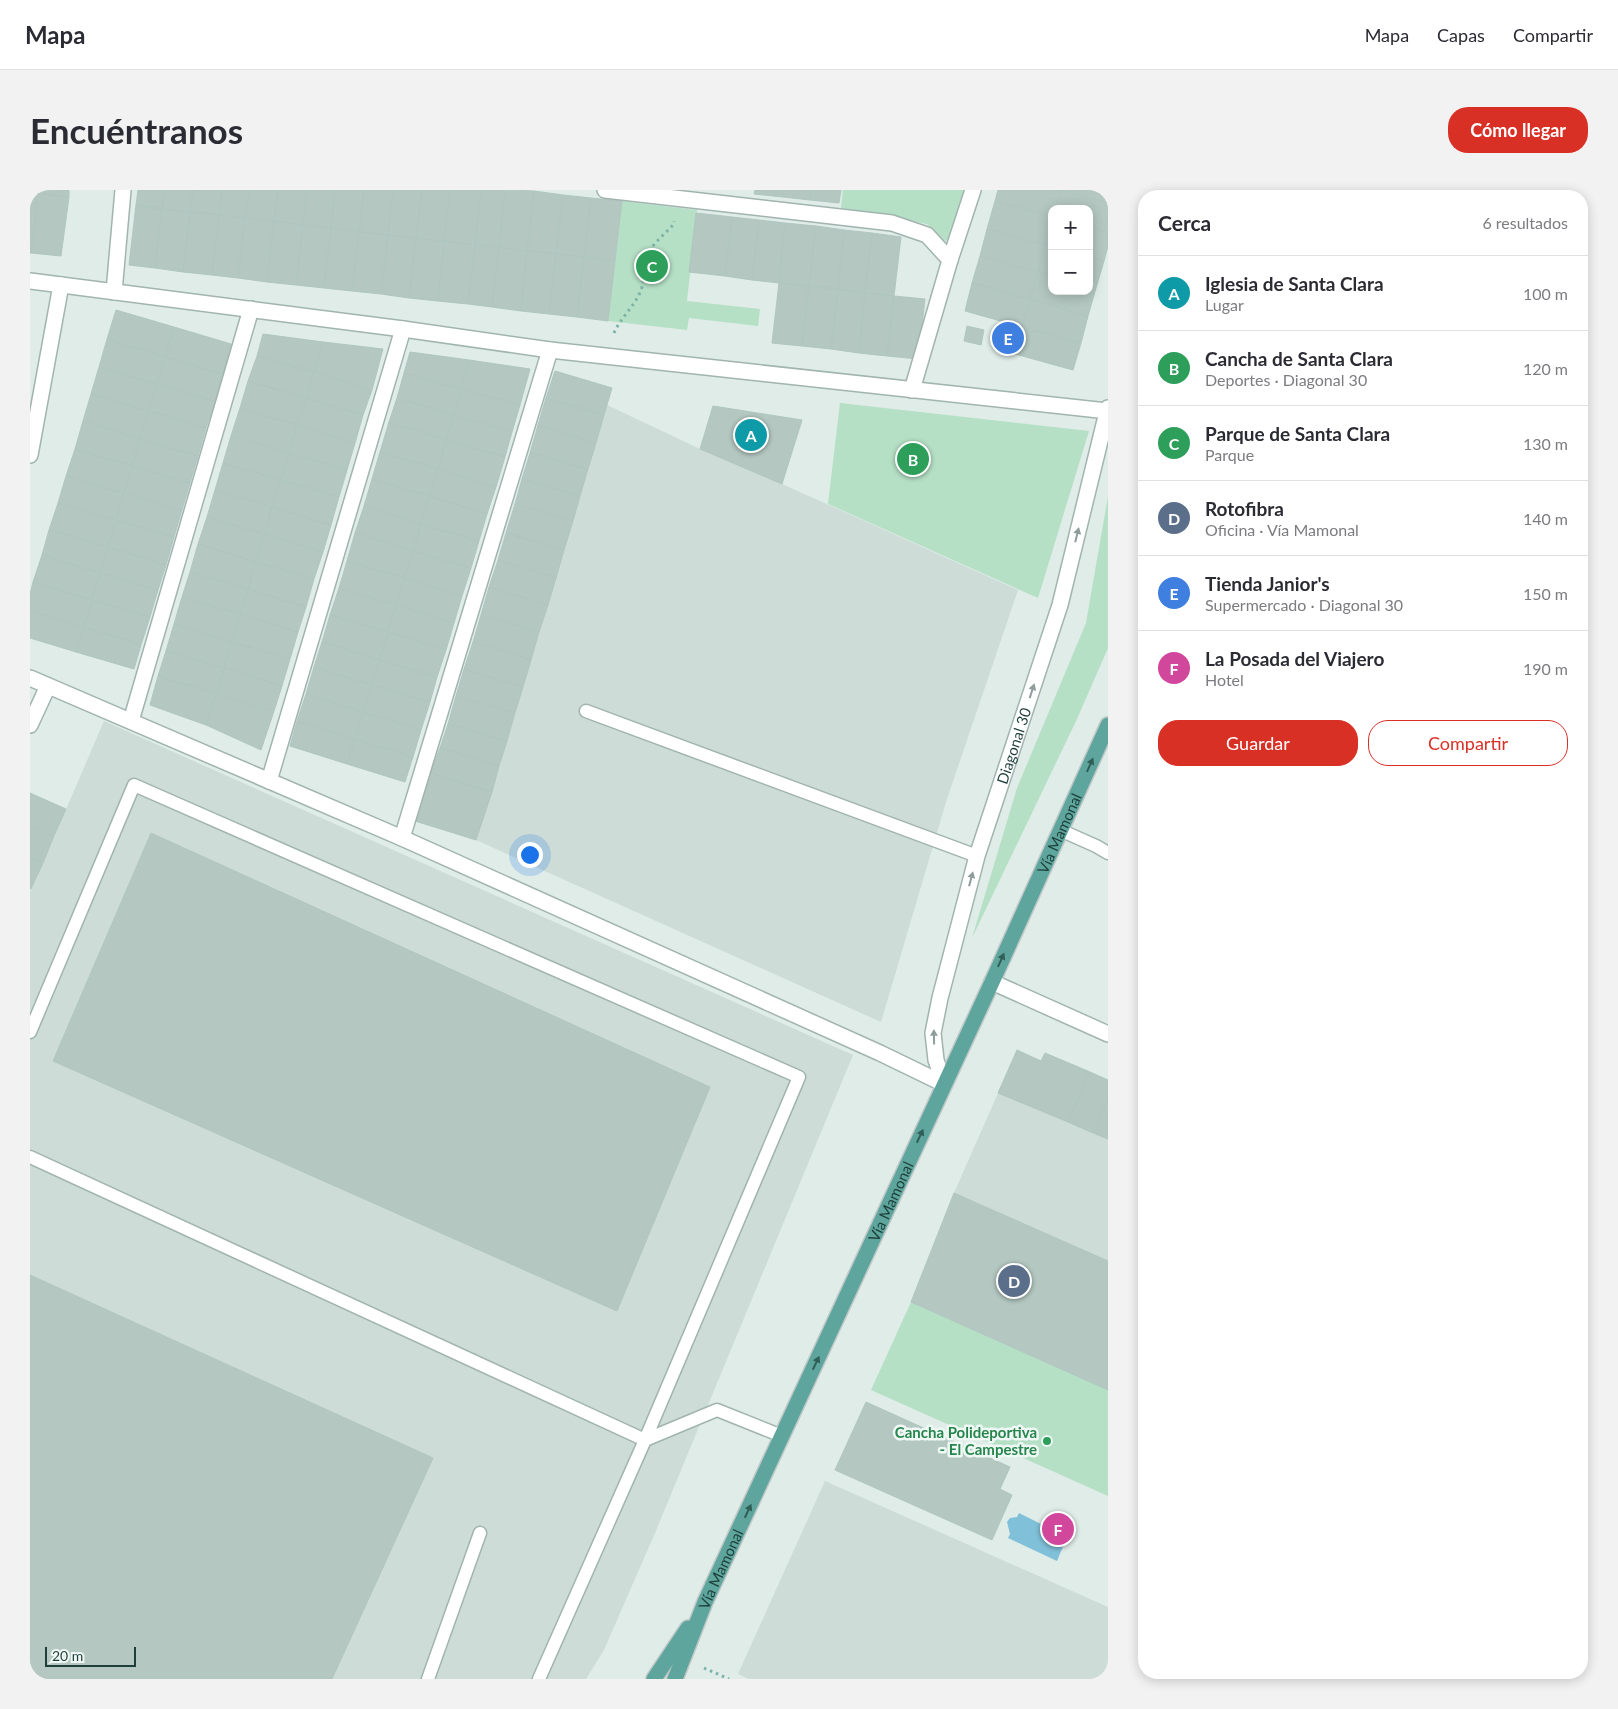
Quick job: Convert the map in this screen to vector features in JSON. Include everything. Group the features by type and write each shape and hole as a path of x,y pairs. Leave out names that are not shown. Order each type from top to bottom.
{"main road":[{"name":"Vía Mamonal","path":"675,1679 705,1602 992,982 1108,726"},
{"path":"654,1679 705,1602"}],"street":[{"path":"114,292 123,190"},
{"path":"605,190 892,224 926,235 950,260"},
{"path":"912,390 950,260 973,190"},
{"path":"30,282 403,329 550,350 1108,410"},
{"path":"30,455 62,285"},
{"path":"131,720 251,310"},
{"path":"269,781 403,329"},
{"path":"402,838 550,350"},
{"name":"Diagonal 30","path":"944,1084 936,1060 933,1033 940,998 977,856 1060,605 1108,410"},
{"path":"30,678 402,838 880,1053 944,1084"},
{"path":"30,725 48,686"},
{"path":"992,982 1108,1034"}],"lane":[{"path":"586,711 977,856"},
{"path":"30,1032 134,785 799,1078 645,1440 539,1679"},
{"path":"1060,830 1096,846 1108,854"},
{"path":"30,1157 645,1440 717,1410 782,1436"},
{"path":"428,1679 480,1533"}],"path":[{"path":"603,356 619,322 636,301 641,290 647,253 673,226 679,199"}],"shaded area":[{"path":"607,405 700,449 1018,590 946,802 881,1022 476,840"},
{"path":"104,721 853,1055 655,1533 604,1650 586,1679 30,1679 30,893"},
{"path":"1017,1050 1041,1061 1045,1053 1090,1072 1068,1122 1108,1139 1108,1261 954,1193"},
{"path":"825,1481 1108,1607 1108,1679 749,1679 738,1674"}],"green space":[{"path":"843,190 964,190 946,241 942,240 927,224 841,208"},
{"path":"622,201 697,210 687,301 760,309 758,326 689,318 687,330 608,321"},
{"path":"840,403 1089,431 1038,598 828,504"},
{"path":"1108,496 1108,648 1077,719 972,938 1017,788 1086,623"},
{"name":"Cancha Polideportiva - El Campestre","path":"911,1302 1108,1390 1108,1496 871,1390"}],"water":[{"path":"1019,1513 1067,1537 1057,1561 1008,1538 1010,1534 1007,1522 1010,1518 1017,1517"}],"building":[{"path":"38,190 69,190 69,197 38,193"},
{"path":"138,190 165,190 162,209 136,205"},
{"path":"165,190 193,190 190,212 162,209"},
{"path":"193,190 222,190 219,215 190,212"},
{"path":"222,190 249,190 245,218 219,215"},
{"path":"249,190 278,190 274,221 245,218"},
{"path":"278,190 306,190 303,225 274,221"},
{"path":"306,190 335,190 331,228 303,225"},
{"path":"335,190 364,190 359,232 331,228"},
{"path":"364,190 393,190 388,235 359,232"},
{"path":"393,190 422,190 416,238 388,235"},
{"path":"422,190 450,190 444,241 416,238"},
{"path":"450,190 481,190 475,245 444,241"},
{"path":"481,190 505,190 499,247 475,245"},
{"path":"505,190 534,191 527,251 499,247"},
{"path":"755,190 783,190 783,197 754,194"},
{"path":"783,190 811,190 810,200 783,197"},
{"path":"811,190 841,190 839,203 810,200"},
{"path":"998,190 1061,190 1056,205 1048,205 1048,216 995,201"},
{"path":"1061,190 1108,190 1108,203"},
{"path":"1061,190 1108,203 1108,233 1093,228 1093,205 1056,205"},
{"path":"534,191 563,195 556,254 527,251"},
{"path":"30,192 38,193 31,253 30,253"},
{"path":"38,193 69,197 61,256 31,253"},
{"path":"563,195 591,198 584,257 556,254"},
{"path":"591,198 622,201 615,261 584,257"},
{"path":"995,201 1048,216 1048,233 1045,245 987,229"},
{"path":"136,205 162,209 155,268 129,265"},
{"path":"162,209 190,212 183,272 155,268"},
{"path":"190,212 219,215 212,275 183,272"},
{"path":"696,213 732,217 725,276 689,272"},
{"path":"219,215 245,218 238,278 212,275"},
{"path":"732,217 759,220 752,280 725,276"},
{"path":"245,218 274,221 267,282 238,278"},
{"path":"759,220 785,223 779,283 752,280"},
{"path":"274,221 303,225 296,285 267,282"},
{"path":"785,223 816,226 809,286 779,283"},
{"path":"303,225 331,228 324,288 296,285"},
{"path":"816,226 844,230 838,289 809,286"},
{"path":"331,228 359,232 352,291 324,288"},
{"path":"1093,228 1108,233 1108,246 1104,261 1093,258"},
{"path":"987,229 1045,245 1038,272 980,256"},
{"path":"844,230 872,233 865,293 838,289"},
{"path":"359,232 388,235 381,294 352,291"},
{"path":"872,233 901,237 894,296 865,293"},
{"path":"388,235 416,238 409,298 381,294"},
{"path":"1048,235 1048,245 1045,245"},
{"path":"416,238 444,241 438,301 409,298"},
{"path":"444,241 475,245 468,304 438,301"},
{"path":"475,245 499,247 492,307 468,304"},
{"path":"1045,245 1048,245 1048,275 1038,272"},
{"path":"499,247 527,251 521,311 492,307"},
{"path":"527,251 556,254 549,314 521,311"},
{"path":"556,254 584,257 577,317 549,314"},
{"path":"980,256 1038,272 1030,299 972,283"},
{"path":"584,257 615,261 608,321 577,317"},
{"path":"1093,258 1104,261 1096,288 1093,287"},
{"path":"1038,272 1048,275 1048,295 1093,295 1093,287 1096,288 1088,316 1030,299"},
{"path":"779,283 809,286 802,346 772,343"},
{"path":"972,283 1030,299 1022,327 965,311"},
{"path":"809,286 838,289 831,349 802,346"},
{"path":"838,289 865,293 859,353 831,349"},
{"path":"865,293 894,296 887,356 859,353"},
{"path":"894,296 925,299 918,359 887,356"},
{"path":"1030,299 1088,316 1081,343 1022,327"},
{"path":"116,310 174,327 165,357 107,339"},
{"path":"1002,321 1022,327 1015,354 994,349"},
{"path":"967,326 984,330 981,345 964,341"},
{"path":"174,327 231,344 223,374 165,357"},
{"path":"1022,327 1081,343 1073,370 1015,354"},
{"path":"263,334 323,342 314,372 257,356"},
{"path":"107,339 165,357 157,384 99,367"},
{"path":"323,342 383,349 372,390 314,372"},
{"path":"410,352 469,360 461,389 404,373"},
{"path":"257,356 314,372 306,398 248,381"},
{"path":"165,357 223,374 215,401 157,384"},
{"path":"469,360 530,369 520,405 461,389"},
{"path":"99,367 157,384 148,411 91,394"},
{"path":"555,371 612,388 604,415 546,398"},
{"path":"314,372 372,390 363,415 306,398"},
{"path":"404,373 461,389 454,415 397,398"},
{"path":"248,381 306,398 297,425 240,408"},
{"path":"157,384 215,401 206,428 148,411"},
{"path":"461,389 520,405 512,432 454,415"},
{"path":"91,394 148,411 140,439 83,421"},
{"path":"306,398 363,415 355,443 297,425"},
{"path":"397,398 454,415 446,440 389,422"},
{"path":"546,398 604,415 596,443 538,425"},
{"path":"713,406 802,420 782,484 700,449"},
{"path":"240,408 297,425 289,453 231,436"},
{"path":"148,411 206,428 198,456 140,439"},
{"path":"454,415 512,432 505,457 446,440"},
{"path":"83,421 140,439 132,466 75,449"},
{"path":"389,422 446,440 438,469 380,452"},
{"path":"297,425 355,443 347,470 289,453"},
{"path":"538,425 596,443 588,469 530,453"},
{"path":"231,436 289,453 281,480 223,463"},
{"path":"140,439 198,456 190,483 132,466"},
{"path":"446,440 505,457 496,487 438,469"},
{"path":"75,449 132,466 124,493 66,476"},
{"path":"380,452 438,469 429,496 372,479"},
{"path":"289,453 347,470 339,497 281,480"},
{"path":"530,453 588,469 580,496 522,479"},
{"path":"223,463 281,480 272,507 215,490"},
{"path":"132,466 190,483 182,510 124,493"},
{"path":"438,469 496,487 487,514 429,496"},
{"path":"66,476 124,493 116,520 58,503"},
{"path":"372,479 429,496 421,524 364,506"},
{"path":"522,479 580,496 573,521 515,504"},
{"path":"281,480 339,497 331,525 272,507"},
{"path":"215,490 272,507 264,534 207,517"},
{"path":"124,493 182,510 174,537 116,520"},
{"path":"429,496 487,514 479,541 421,524"},
{"path":"58,503 116,520 108,547 49,530"},
{"path":"515,504 573,521 564,550 506,533"},
{"path":"364,506 421,524 413,551 355,533"},
{"path":"272,507 331,525 323,552 264,534"},
{"path":"207,517 264,534 256,562 198,544"},
{"path":"116,520 174,537 166,565 108,547"},
{"path":"421,524 479,541 471,568 413,551"},
{"path":"49,530 108,547 100,573 42,555"},
{"path":"355,533 413,551 404,578 347,561"},
{"path":"506,533 564,550 556,578 498,560"},
{"path":"264,534 323,552 314,579 256,562"},
{"path":"198,544 256,562 248,589 190,572"},
{"path":"108,547 166,565 158,590 100,573"},
{"path":"413,551 471,568 462,596 404,578"},
{"path":"42,555 100,573 92,600 33,582"},
{"path":"498,560 556,578 548,605 489,587"},
{"path":"347,561 404,578 396,605 339,588"},
{"path":"256,562 314,579 306,607 248,589"},
{"path":"190,572 248,589 240,614 182,597"},
{"path":"100,573 158,590 150,617 92,600"},
{"path":"404,578 462,596 454,623 396,605"},
{"path":"33,582 92,600 84,627 30,611 30,594"},
{"path":"489,587 548,605 539,632 481,615"},
{"path":"339,588 396,605 388,632 330,615"},
{"path":"248,589 306,607 298,632 240,614"},
{"path":"182,597 240,614 232,642 174,624"},
{"path":"92,600 150,617 141,645 84,627"},
{"path":"396,605 454,623 446,650 388,632"},
{"path":"30,611 84,627 76,652 30,638"},
{"path":"240,614 298,632 290,659 232,642"},
{"path":"330,615 388,632 379,660 322,642"},
{"path":"481,615 539,632 531,660 473,642"},
{"path":"174,624 232,642 224,668 166,651"},
{"path":"84,627 141,645 134,669 76,652"},
{"path":"388,632 446,650 437,677 379,660"},
{"path":"232,642 290,659 282,686 224,668"},
{"path":"322,642 379,660 372,685 314,667"},
{"path":"473,642 531,660 523,687 464,669"},
{"path":"166,651 224,668 216,694 158,676"},
{"path":"379,660 437,677 430,702 372,685"},
{"path":"314,667 372,685 363,712 306,694"},
{"path":"224,668 282,686 274,711 216,694"},
{"path":"464,669 523,687 515,713 456,696"},
{"path":"158,676 216,694 206,725 150,705"},
{"path":"372,685 430,702 421,730 363,712"},
{"path":"216,694 274,711 261,750 206,725"},
{"path":"306,694 363,712 355,739 297,721"},
{"path":"456,696 515,713 507,741 448,724"},
{"path":"363,712 421,730 413,757 355,739"},
{"path":"297,721 355,739 347,764 290,746"},
{"path":"448,724 507,741 499,766 440,748"},
{"path":"355,739 413,757 405,782 347,764"},
{"path":"440,748 499,766 492,792 430,773"},
{"path":"430,773 492,792 476,840 415,821"},
{"path":"30,793 66,809 54,836 30,826"},
{"path":"30,826 54,836 43,863 30,857"},
{"path":"151,833 710,1087 617,1311 53,1061"},
{"path":"30,857 43,863 31,889 30,889"},
{"path":"1017,1050 1041,1061 1045,1053 1090,1072 1068,1122 998,1093"},
{"path":"1090,1072 1108,1080 1108,1098 1093,1133 1068,1122"},
{"path":"1108,1098 1108,1139 1093,1133"},
{"path":"954,1193 1108,1261 1108,1390 911,1302"},
{"path":"30,1275 433,1458 332,1679 30,1679"},
{"path":"866,1402 1010,1467 1000,1489 1012,1495 992,1540 835,1470"}],"place":[{"name":"Parque de Santa Clara","path":"652,266"},
{"name":"Tienda Janior's","path":"1008,338"},
{"name":"Iglesia de Santa Clara","path":"751,435"},
{"name":"Cancha de Santa Clara","path":"913,459"},
{"name":"Rotofibra","path":"1014,1281"},
{"name":"Cancha Polideportiva - El Campestre","path":"1047,1441"},
{"name":"La Posada del Viajero","path":"1058,1529"}]}
